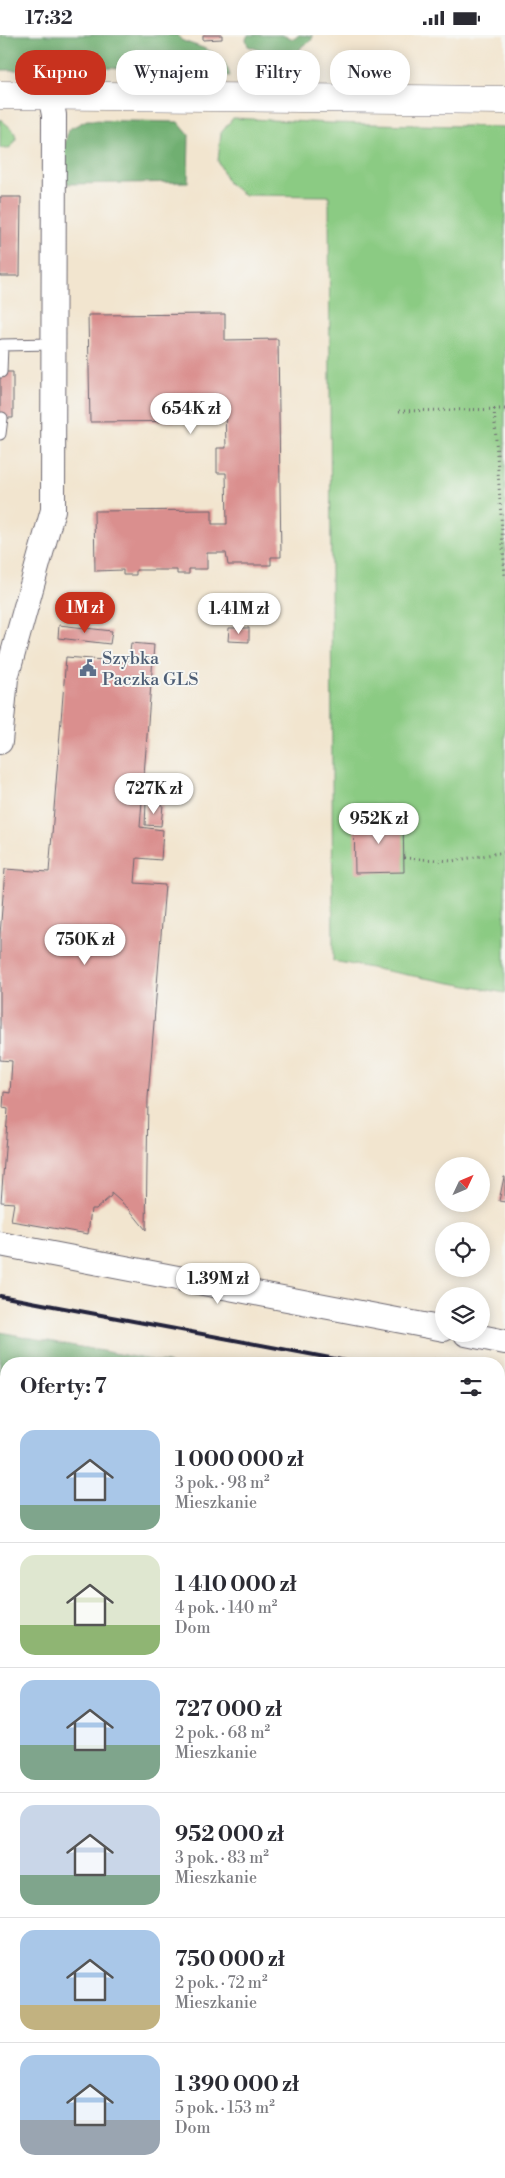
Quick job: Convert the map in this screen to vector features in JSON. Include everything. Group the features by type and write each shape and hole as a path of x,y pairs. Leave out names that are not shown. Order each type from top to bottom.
{"street":[{"path":"0,95 15,95"},
{"path":"0,742 6,678 53,510 54,115 50,95 505,100"},
{"path":"0,1244 435,1327"},
{"path":"490,1339 505,1342"}],"lane":[{"path":"1,372 1,345 53,344"},
{"path":"0,434 2,418"}],"path":[{"path":"494,409 505,577"},
{"path":"399,411 505,409"},
{"path":"404,858 452,861 505,852"}],"green space":[{"path":"0,35 178,35 181,40 208,50 116,50 116,68 106,67 106,50 15,50 15,70 0,70"},
{"path":"248,35 281,35 294,39 299,35 313,36 311,41 302,46 300,50 259,50 248,46 246,39"},
{"path":"233,118 329,123 505,127 505,993 333,961 329,196 244,195 228,183 218,161 221,133"},
{"path":"0,119 15,133 15,141 8,149 0,148"},
{"path":"87,120 178,122 189,135 188,182 68,184 63,163 69,129"},
{"path":"0,1332 134,1357 0,1357"}],"building":[{"path":"203,35 222,35 222,39 203,40"},
{"path":"0,197 21,197 20,276 0,276"},
{"path":"225,314 225,340 278,339 281,557 271,557 271,565 228,565 226,553 207,553 207,569 189,569 189,574 177,574 177,570 136,570 136,575 123,575 123,570 95,571 94,511 212,510 212,524 227,524 226,473 217,473 217,448 226,448 225,408 214,409 214,421 90,422 88,315"},
{"path":"0,372 13,372 13,418 0,418"},
{"path":"59,625 112,631 110,644 58,638"},
{"path":"229,628 249,628 249,642 228,641"},
{"path":"131,643 154,645 140,827 163,830 161,860 137,858 135,883 165,885 148,1098 146,1230 129,1209 111,1193 111,1196 96,1209 91,1209 88,1234 11,1221 14,1203 1,1202 8,1109 3,1108 4,1092 10,1093 12,1061 0,1060 0,935 5,869 49,872 66,657 129,662"},
{"path":"146,803 163,805 161,826 145,825"},
{"path":"403,816 404,872 355,873 354,817"},
{"path":"505,1177 505,1202 499,1201"}],"railway":[{"path":"0,1296 325,1357"}],"place":[{"name":"Szybka Paczka GLS","path":"88,668"}]}
